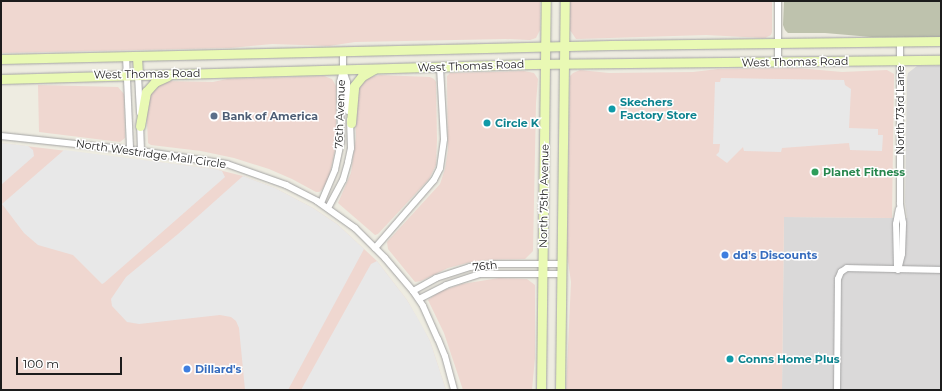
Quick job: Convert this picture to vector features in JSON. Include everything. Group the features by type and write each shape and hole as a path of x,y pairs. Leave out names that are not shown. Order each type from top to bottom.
{"main road":[{"name":"North 75th Avenue","path":"541,390 546,1"},
{"name":"North 75th Avenue","path":"560,390 565,1"},
{"name":"West Thomas Road","path":"1,59 564,46 941,41"},
{"path":"137,56 138,75"},
{"name":"West Thomas Road","path":"1,79 545,64 941,60"},
{"path":"351,123 352,93 354,86 362,76 375,69"},
{"path":"140,126 146,92 155,82 173,74"}],"street":[{"path":"778,1 778,62"},
{"name":"North 73rd Lane","path":"898,270 902,254 896,224 900,203 900,41"},
{"name":"76th Avenue","path":"321,203 335,170 340,152 340,82 343,70 343,51"},
{"path":"126,56 130,150"},
{"path":"375,248 434,180 440,168 444,139 440,67"},
{"name":"76th Avenue","path":"328,208 343,180 347,169 351,148 351,123 348,114 347,82 343,70"},
{"path":"138,75 141,151"},
{"name":"North Westridge Mall Circle","path":"1,136 141,151 235,166 286,185 321,203 348,222 375,248 419,299 431,322 445,356 454,390"},
{"name":"76th","path":"413,291 436,278 470,267 493,264 562,264"},
{"path":"837,390 838,279 840,272 847,268 941,270"},
{"name":"76th","path":"419,299 446,285 479,274 562,274"}],"shaded area":[{"path":"1,1 540,1 540,30 536,38 530,40 505,39 355,42 329,46 272,44 230,48 1,53"},
{"path":"570,1 772,1 772,32 771,35 765,38 706,35 576,39 570,30"},
{"path":"784,1 941,1 941,37 871,37 825,33 788,33 783,25"},
{"path":"917,66 941,66 941,390 782,390 784,217 907,218 905,202 907,78 908,73"},
{"path":"798,68 842,72 887,70 894,74 892,218 784,217 782,390 566,390 571,282 567,254 570,76 580,70 609,73 693,72 718,69"},
{"path":"524,71 534,73 538,79 536,103 533,251 525,259 482,260 467,263 448,268 421,281 415,282 388,249 387,242 440,184 445,169 448,150 447,76 450,73"},
{"path":"380,75 430,77 434,79 436,82 437,140 436,165 429,179 378,234 375,235 338,203 351,173 356,137 355,117 358,86 370,77"},
{"path":"324,76 332,79 336,86 336,145 329,178 322,190 319,192 316,192 269,169 234,158 201,151 151,145 148,143 146,102 152,88 163,81 213,82 227,79"},
{"path":"721,78 844,80 845,85 851,89 849,128 878,129 878,135 883,135 882,151 850,150 849,143 782,148 781,152 744,151 743,147 727,163 716,155 719,152 720,144 713,144 715,82 720,82"},
{"path":"38,85 118,87 124,94 125,138 120,142 39,132"},
{"path":"1,143 215,169 243,176 275,188 313,208 337,224 377,261 407,300 430,341 446,390 1,390"},
{"path":"1,143 28,146 33,150 34,156 1,185"},
{"path":"64,150 215,169 222,171 225,177 102,284 73,255 38,245 24,233 2,204"},
{"path":"243,176 275,188 313,208 337,224 364,249 288,390 245,390 239,328 236,321 231,317 220,315 139,324 127,322 112,306 111,299 126,277 178,234"},
{"path":"377,261 407,300 421,324 430,341 446,390 301,390 371,264"},
{"path":"499,278 527,279 535,285 535,358 532,390 463,390 444,333 428,300 439,292 462,284"}],"place":[{"name":"Skechers Factory Store","path":"612,109"},
{"name":"Bank of America","path":"214,116"},
{"name":"Circle K","path":"487,123"},
{"name":"Planet Fitness","path":"815,172"},
{"name":"dd's Discounts","path":"725,255"},
{"name":"Conns Home Plus","path":"730,359"},
{"name":"Dillard's","path":"187,369"}]}
